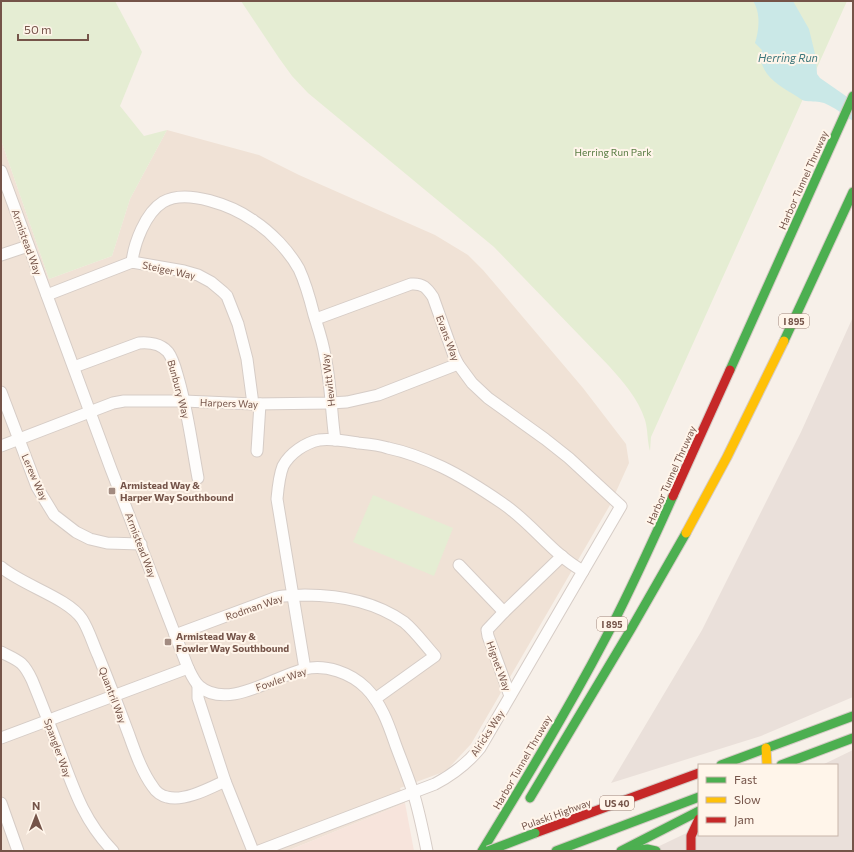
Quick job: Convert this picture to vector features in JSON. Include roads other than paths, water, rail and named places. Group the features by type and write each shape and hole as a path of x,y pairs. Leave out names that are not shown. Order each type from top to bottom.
{"main road":[{"name":"Harbor Tunnel Thruway","path":"482,851 562,716 627,596 853,96"},
{"name":"I 895","path":"524,808 645,604 726,458 805,298 853,192"},
{"path":"724,764 853,716"},
{"path":"784,764 853,738"},
{"path":"766,748 766,764"},
{"name":"Pulaski Highway","path":"488,851 698,773"},
{"name":"US 40","path":"556,851 698,796"},
{"path":"621,851 698,811"},
{"path":"691,851 691,836 698,821"},
{"path":"498,851 509,832"},
{"path":"632,851 647,849 656,851"}],"street":[{"name":"Armistead Way","path":"1,173 175,635 188,668 198,685 198,698 225,781 253,851"},
{"name":"Hewitt Way","path":"132,262 133,249 151,213 162,202 172,199 184,197 199,198 216,202 254,220 270,234 286,250 298,268 308,292 326,357 335,440"},
{"path":"1,255 28,246"},
{"name":"Steiger Way","path":"47,295 132,262 184,271 198,275 211,282 223,292 231,306 244,342 257,404 257,451"},
{"name":"Evans Way","path":"316,319 411,284 422,284 433,297 458,364 472,383 488,398 569,458 621,506"},
{"name":"Bunbury Way","path":"74,367 140,343 148,342 156,344 167,351 172,360 184,401 198,478"},
{"name":"Harpers Way","path":"1,446 104,406 124,402 184,401 257,404 330,404 378,395 458,364"},
{"name":"Lerew Way","path":"1,392 37,487 54,515 76,532 90,539 107,543 141,544"},
{"path":"305,669 277,499 281,473 284,466 289,458 305,445 320,440 335,440 388,447 454,473 516,513 570,564 583,571"},
{"name":"Alricks Way","path":"259,851 444,779 470,759 480,748 621,506"},
{"path":"459,565 504,612 562,556"},
{"name":"Quantril Way","path":"1,567 18,579 71,608 82,619 114,695 136,753 152,786 156,791 168,797 176,798 191,795 225,781"},
{"name":"Rodman Way","path":"175,635 277,597 324,595 342,597 375,607 405,623 435,656 376,698"},
{"name":"Hignet Way","path":"504,612 487,630 510,696"},
{"name":"Spangler Way","path":"1,652 16,658 27,668 74,790 84,812 96,831 113,851"},
{"path":"1,738 188,668"},
{"name":"Fowler Way","path":"198,685 213,694 230,695 246,691 305,669 330,669 339,671 359,682 376,698 387,721 413,792 427,851"},
{"path":"1,803 18,851"}],"water":[{"name":"Herring Run","path":"753,1 793,1 809,29 816,58 817,74 820,78 853,101 853,121 824,103 804,101 775,82 769,76 762,64 762,50 755,43 758,33 758,16 756,6"}],"place":[{"name":"Armistead Way & Harper Way Southbound","path":"112,491"},
{"name":"Armistead Way & Fowler Way Southbound","path":"168,642"}],"park label":[{"name":"Herring Run Park","path":"613,152"}]}
